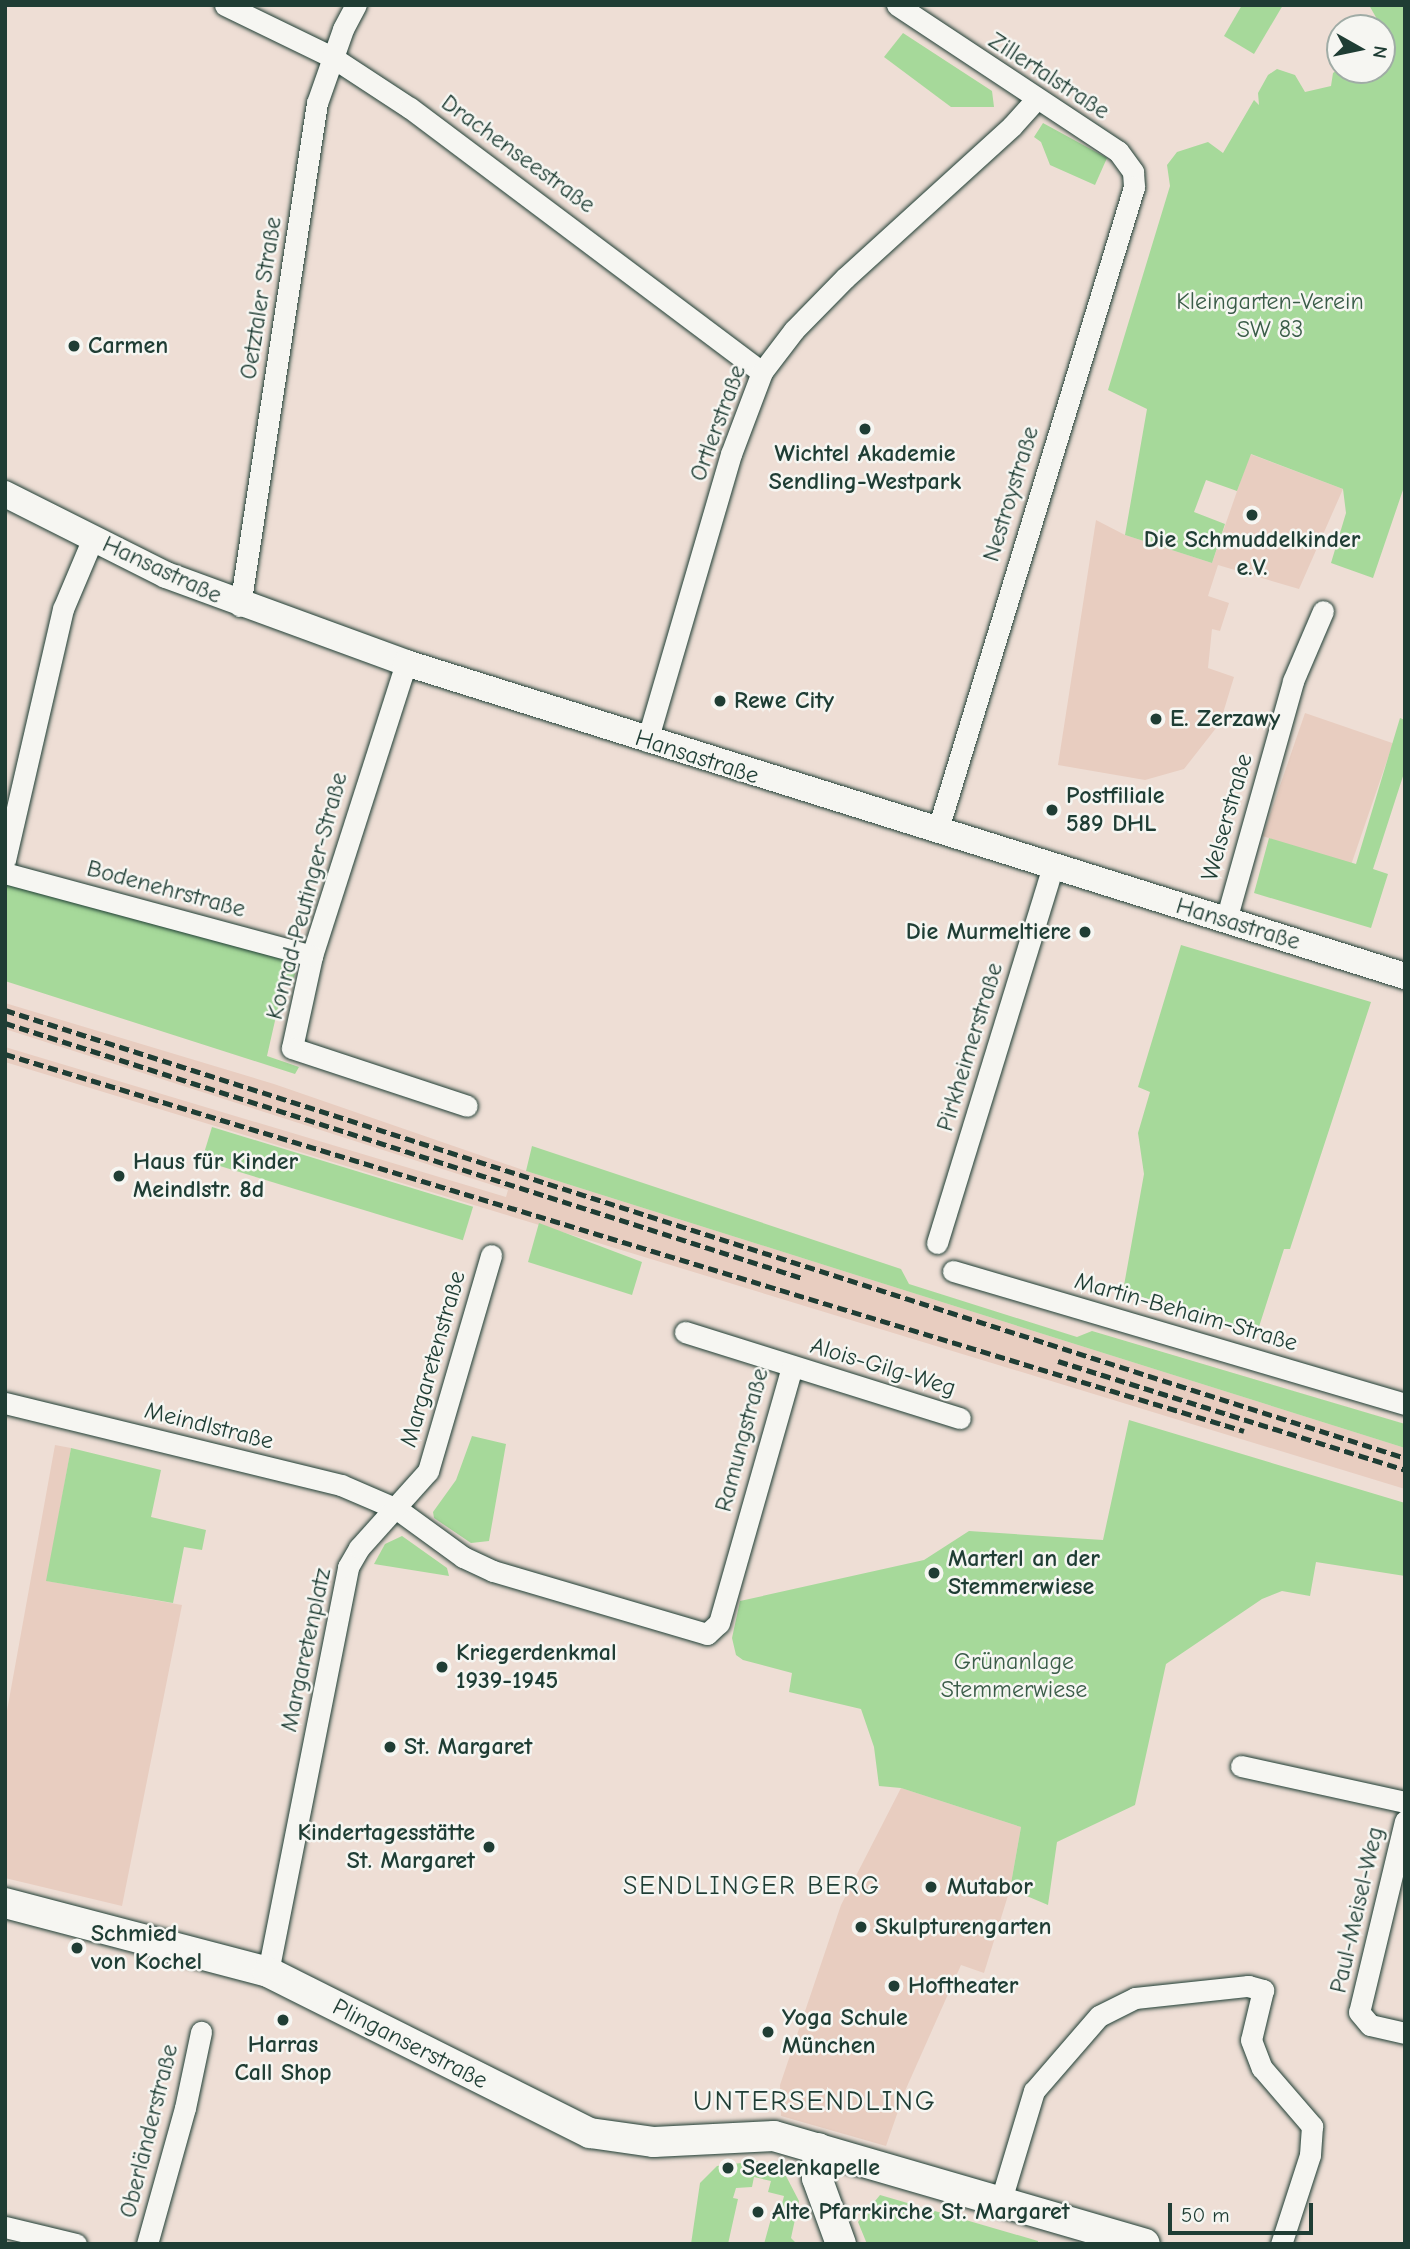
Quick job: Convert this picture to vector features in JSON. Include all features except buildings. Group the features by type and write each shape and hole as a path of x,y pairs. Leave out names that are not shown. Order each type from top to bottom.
{"main road":[{"name":"Plinganserstraße","path":"5,1903 268,1972 590,2133 654,2142 774,2136 1145,2244"},
{"path":"818,2148 817,2178 841,2244"}],"street":[{"name":"Drachenseestraße","path":"225,5 332,57 410,108 762,372"},
{"name":"Oetztaler Straße","path":"240,606 317,103 332,57 356,5"},
{"name":"Zillertalstraße","path":"897,5 1118,151 1133,172"},
{"name":"Ortlerstraße","path":"647,741 731,454 762,372 794,330 845,278 1012,127 1036,99"},
{"name":"Nestroystraße","path":"937,832 1129,208 1133,172"},
{"name":"Hansastraße","path":"5,494 240,606 647,741 1405,976"},
{"path":"5,860 63,609 93,538"},
{"name":"Welserstraße","path":"1226,920 1293,681 1323,611"},
{"name":"Konrad-Peutinger-Straße","path":"406,663 365,781 313,956 292,1048 467,1106"},
{"name":"Pirkheimerstraße","path":"937,1243 1053,866"},
{"name":"Bodenehrstraße","path":"5,873 313,956"},
{"name":"Margaretenstraße","path":"397,1509 428,1471 491,1255"},
{"name":"Martin-Behaim-Straße","path":"953,1271 1405,1404"},
{"name":"Ramungstraße","path":"397,1509 463,1557 493,1571 573,1597 702,1633 713,1632 792,1366 685,1332"},
{"name":"Alois-Gilg-Weg","path":"792,1366 960,1418"},
{"name":"Meindlstraße","path":"5,1403 341,1485 397,1509"},
{"name":"Margaretenplatz","path":"268,1972 348,1567 359,1548 397,1509"},
{"path":"1241,1766 1405,1802"},
{"name":"Paul-Meisel-Weg","path":"1405,1821 1359,2011 1370,2025 1405,2033"},
{"path":"1001,2200 1034,2091 1099,2016 1135,1998 1202,1994 1240,1985 1263,1990 1251,2040 1262,2068 1312,2126 1310,2155 1281,2244"},
{"name":"Oberländerstraße","path":"147,2244 186,2108 201,2032"},
{"path":"5,2227 76,2244"}],"shaded area":[{"path":"1250,454 1343,489 1299,589 1218,565 1208,596 1229,603 1220,631 1212,629 1208,668 1234,677 1220,723 1184,769 1145,780 1058,765 1096,520 1125,535 1212,563"},
{"path":"1305,713 1393,743 1351,866 1263,836"},
{"path":"5,1003 274,1084 526,1171 1405,1448 1405,1489 5,1062 5,1047 506,1197 508,1190 5,1029"},
{"path":"55,1445 71,1448 47,1581 182,1605 122,1906 5,1878 5,1722"},
{"path":"901,1788 1021,1827 1010,1889 984,1973 961,1965 905,2091 886,2146 781,2116 780,2085 841,1905"}],"green space":[{"path":"1242,5 1283,5 1254,54 1224,36"},
{"name":"Kleingarten-Verein SW 83","path":"1369,5 1405,5 1405,484 1373,578 1331,563 1346,513 1343,489 1251,454 1237,491 1206,480 1194,512 1225,524 1212,563 1125,535 1147,409 1108,390 1170,186 1167,165 1177,152 1208,142 1223,153 1254,100 1259,105 1258,93 1268,75 1277,69 1295,75 1305,92 1331,84 1396,84 1396,14 1374,14"},
{"path":"903,33 992,91 994,107 951,107 884,57"},
{"path":"1043,123 1107,158 1095,185 1050,165 1041,142 1034,137"},
{"path":"1400,718 1405,720 1405,770 1373,869 1388,874 1371,928 1254,893 1269,838 1356,864"},
{"path":"5,879 299,958 293,982 284,981 267,1056 299,1067 295,1074 5,981"},
{"path":"1181,945 1371,1002 1290,1249 1284,1249 1257,1333 1123,1291 1144,1174 1138,1133 1150,1092 1138,1087"},
{"path":"212,1127 473,1207 463,1240 202,1160"},
{"path":"532,1146 901,1269 909,1284 1077,1337 1092,1331 1405,1424 1405,1448 526,1171"},
{"path":"539,1223 642,1262 632,1295 528,1262"},
{"name":"Grünanlage Stemmerwiese","path":"1129,1420 1405,1503 1405,1576 1316,1562 1310,1596 1282,1591 1262,1599 1166,1664 1135,1805 1057,1842 1048,1905 1010,1889 1021,1827 901,1788 879,1786 874,1747 861,1709 789,1692 792,1673 743,1660 736,1655 732,1638 740,1601 924,1560 969,1531 1103,1540"},
{"path":"472,1436 506,1444 489,1541 471,1543 434,1518 433,1512 456,1480"},
{"path":"71,1448 161,1470 151,1517 206,1530 202,1550 184,1547 173,1603 46,1581"},
{"path":"402,1536 447,1568 449,1576 374,1564 385,1544"},
{"path":"757,2161 786,2176 799,2201 791,2238 797,2244 764,2244 772,2215 779,2216 784,2196 768,2192 771,2181 754,2177 752,2187 736,2188 733,2198 738,2199 728,2244 691,2244 700,2183 717,2166"},
{"path":"880,2195 1038,2241 1038,2244 867,2244 858,2222"}],"railway":[{"path":"5,1010 1405,1458"},
{"path":"5,1023 802,1278"},
{"path":"5,1054 1244,1431"},
{"path":"1058,1361 1405,1470"}],"place":[{"name":"Carmen","path":"74,346"},
{"name":"Wichtel Akademie Sendling-Westpark","path":"865,429"},
{"name":"Die Schmuddelkinder e.V.","path":"1252,515"},
{"name":"Rewe City","path":"720,701"},
{"name":"E. Zerzawy","path":"1156,719"},
{"name":"Postfiliale 589 DHL","path":"1052,810"},
{"name":"Die Murmeltiere","path":"1085,932"},
{"name":"Haus für Kinder Meindlstr. 8d","path":"119,1176"},
{"name":"Marterl an der Stemmerwiese","path":"934,1573"},
{"name":"Kriegerdenkmal 1939-1945","path":"442,1667"},
{"name":"St. Margaret","path":"390,1747"},
{"name":"Kindertagesstätte St. Margaret","path":"489,1847"},
{"name":"Mutabor","path":"931,1887"},
{"name":"Skulpturengarten","path":"861,1927"},
{"name":"Schmied von Kochel","path":"77,1948"},
{"name":"Hoftheater","path":"894,1986"},
{"name":"Harras Call Shop","path":"283,2020"},
{"name":"Yoga Schule München","path":"768,2032"},
{"name":"Seelenkapelle","path":"728,2168"},
{"name":"Alte Pfarrkirche St. Margaret","path":"758,2212"}],"district":[{"name":"SENDLINGER BERG","path":"752,1887"},
{"name":"UNTERSENDLING","path":"815,2101"}]}
